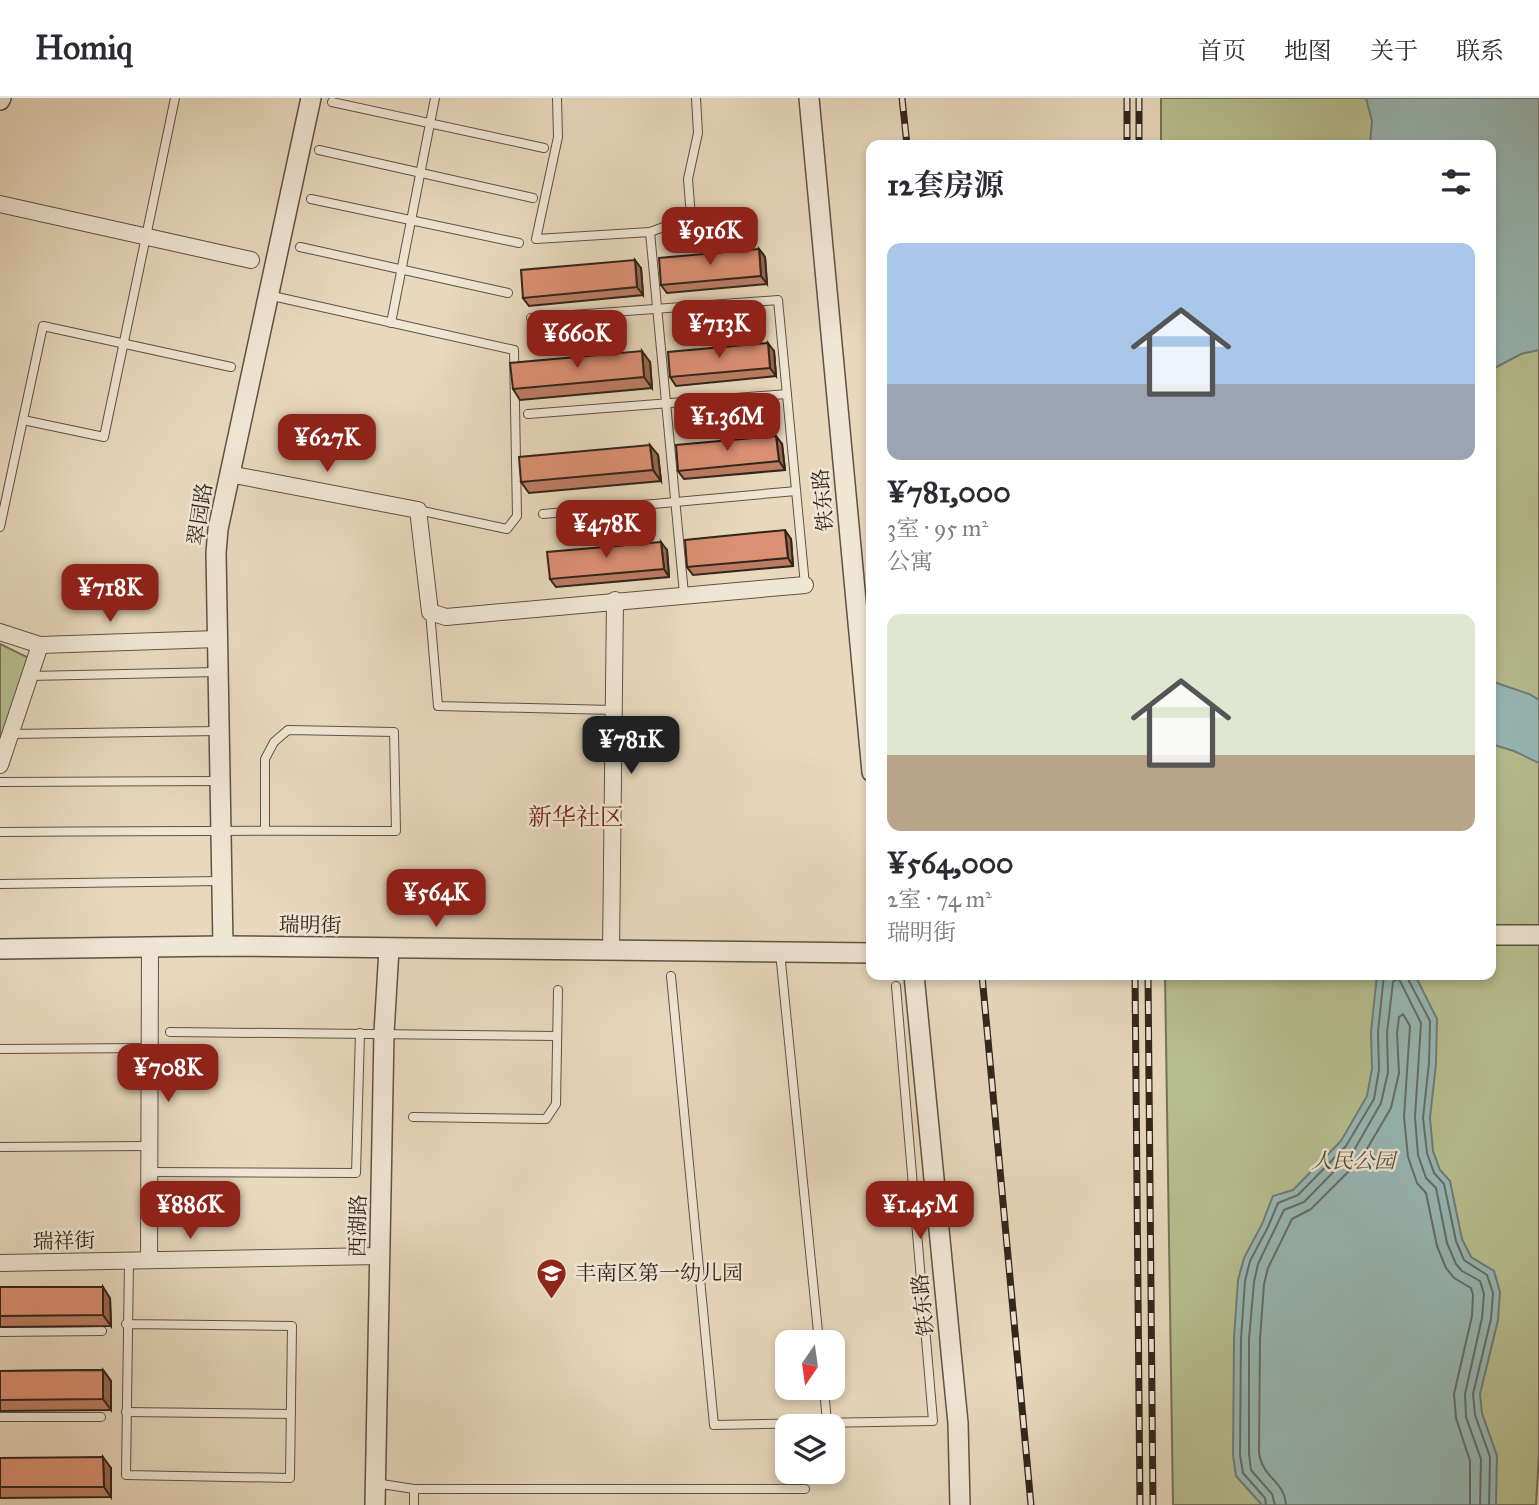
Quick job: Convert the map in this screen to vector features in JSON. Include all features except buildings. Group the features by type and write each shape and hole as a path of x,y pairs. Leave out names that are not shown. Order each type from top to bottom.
{"street":[{"name":"翠园路","path":"223,946 216,553 221,511 311,98"},
{"name":"铁东路","path":"809,98 866,708"},
{"path":"0,204 251,260"},
{"path":"229,474 418,510 430,612 446,617 805,585"},
{"path":"611,951 615,600"},
{"path":"0,632 40,645 217,639"},
{"path":"0,765 40,645"},
{"path":"1496,935 1539,935"},
{"name":"瑞明街","path":"0,949 223,946 866,953"},
{"path":"149,1261 150,947"},
{"name":"西湖路","path":"375,1505 384,1033 389,949"},
{"name":"铁东路","path":"914,980 958,1423 960,1505"},
{"name":"瑞祥街","path":"0,1263 380,1256"}],"lane":[{"path":"23,420 104,437 175,98"},
{"path":"391,323 435,98"},
{"path":"557,98 558,137 536,239 650,232 691,217 743,214"},
{"path":"691,217 688,178 698,133 696,98"},
{"path":"332,102 544,148"},
{"path":"320,150 533,198"},
{"path":"311,199 519,243"},
{"path":"650,232 684,594"},
{"path":"300,247 508,293"},
{"path":"268,295 514,350 517,516 507,529 418,510"},
{"path":"531,318 778,300 805,585"},
{"path":"0,527 43,326 231,367"},
{"path":"528,414 787,394"},
{"path":"543,514 796,491"},
{"path":"430,612 438,706 614,709"},
{"path":"30,676 217,672"},
{"path":"0,832 396,831 394,732 288,730 274,742 265,759 265,830"},
{"path":"10,734 218,731"},
{"path":"0,782 219,781"},
{"path":"0,884 222,881"},
{"path":"780,952 818,1330"},
{"path":"671,976 713,1425 775,1424"},
{"path":"845,1423 933,1421 895,986"},
{"path":"412,1117 547,1119 556,1104 558,990"},
{"path":"170,1032 557,1036"},
{"path":"149,1172 356,1173 360,1033"},
{"path":"0,1049 149,1048"},
{"path":"0,1147 149,1146"},
{"path":"126,1324 292,1326 290,1478 126,1475 126,1324 129,1261"},
{"path":"0,1332 102,1331"},
{"path":"127,1412 291,1415"},
{"path":"0,1417 101,1417"},
{"path":"375,1483 414,1489 805,1489"},
{"path":"414,1489 414,1505"}],"green space":[{"name":"人民公园","path":"1161,98 1539,98 1539,1455 1536,1505 1173,1505 1165,980 1496,980 1496,140 1161,140"},
{"path":"0,644 33,660 0,767"}],"water":[{"path":"1366,98 1539,98 1539,350 1521,354 1496,367 1496,140 1370,140 1372,121"},
{"path":"1496,683 1539,700 1539,763 1496,746"},
{"path":"1376,980 1418,980 1437,1019 1436,1064 1430,1118 1433,1151 1440,1170 1450,1181 1462,1239 1471,1257 1494,1271 1500,1292 1498,1320 1480,1394 1482,1413 1497,1456 1496,1505 1262,1505 1236,1476 1233,1455 1234,1338 1238,1280 1244,1258 1273,1196 1293,1190 1341,1141 1367,1096 1372,1069 1371,1032"}],"railway":[{"path":"902,98 906,140"},
{"path":"1127,98 1127,140"},
{"path":"1139,98 1139,140"},
{"path":"982,980 1031,1505"},
{"path":"1135,980 1140,1505"},
{"path":"1148,980 1153,1505"}],"place":[{"name":"丰南区第一幼儿园","path":"552,1300"}],"district":[{"name":"新华社区","path":"576,817"}]}
